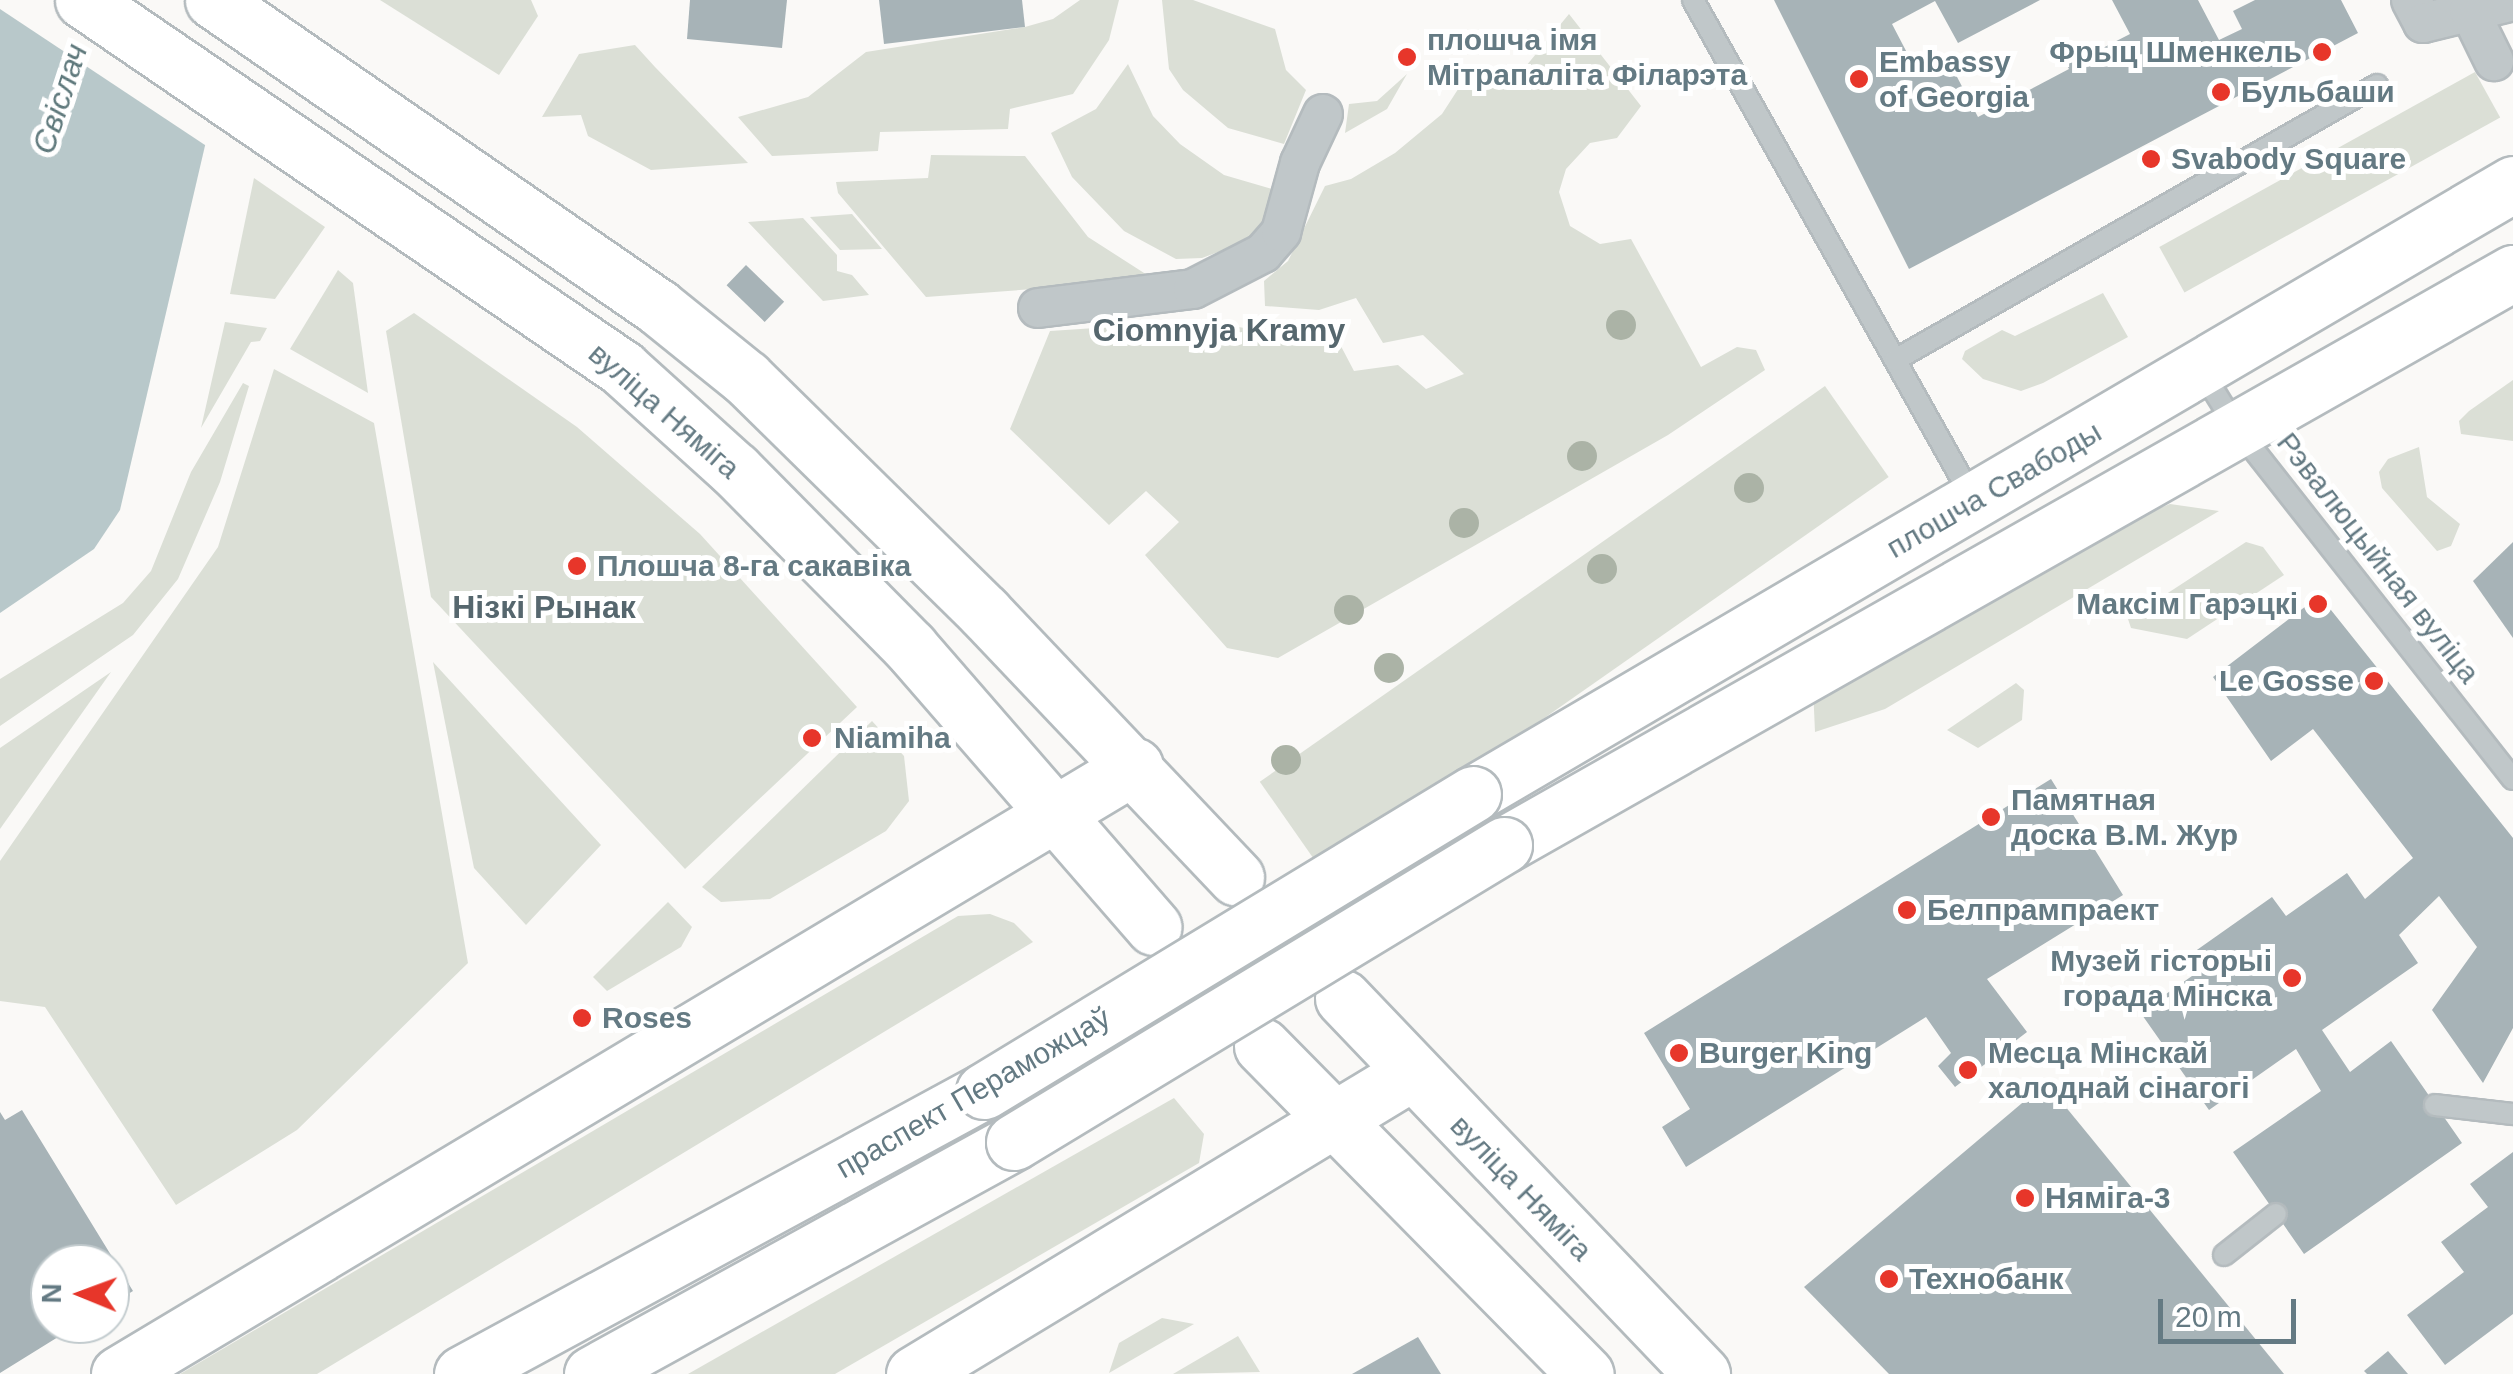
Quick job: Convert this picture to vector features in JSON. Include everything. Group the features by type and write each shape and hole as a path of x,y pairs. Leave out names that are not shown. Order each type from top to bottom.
{"main road":[{"name":"вуліца Няміга","path":"83,0 622,368 736,470 910,647 1052,818 1153,927"},
{"path":"212,0 384,113 658,307 746,378 1135,766 1236,878"},
{"name":"плошча Свабоды","path":"1473,794 2513,184"},
{"path":"2238,430 2513,272"},
{"name":"праспект Пераможцаў","path":"592,1374 1014,1142 1504,845 2238,430"},
{"path":"120,1374 1135,766"},
{"name":"праспект Пераможцаў","path":"462,1374 984,1091 1473,794"},
{"name":"вуліца Няміга","path":"1343,998 1410,1073 1702,1374"},
{"path":"1262,1046 1330,1120 1586,1374"},
{"path":"914,1374 1410,1073"}],"street":[{"path":"2411,0 2423,23 2513,2"},
{"path":"2469,10 2494,61"},
{"path":"1038,308 1194,289 1262,254 1281,232 1300,163 1323,114"}],"lane":[{"path":"1693,0 1974,501"},
{"path":"1895,360 2377,85"},
{"name":"Рэвалюцыйная вуліца","path":"2201,370 2238,430 2513,779"},
{"path":"2434,1105 2513,1114"},
{"path":"2224,1255 2276,1214"}],"shaded area":[{"path":"380,0 531,0 538,16 499,75"},
{"path":"1080,0 1119,0 1109,40 1073,94 1010,109 1008,129 880,132 878,151 772,156 738,117 808,97 866,52 1025,27 1053,19"},
{"path":"1162,0 1193,0 1275,29 1286,70 1306,90 1284,144 1228,128 1183,90 1169,69"},
{"path":"1569,14 1641,106 1617,138 1590,143 1566,169 1559,192 1570,226 1600,244 1631,239 1701,367 1737,347 1756,350 1765,370 1668,435 1278,658 1227,648 1145,555 1179,522 1146,491 1109,525 1010,429 1050,331 1202,321 1306,338 1333,331 1354,371 1398,365 1426,389 1464,374 1423,335 1383,343 1356,298 1319,310 1265,306 1264,281 1288,261 1325,186 1351,179 1395,153 1442,114 1464,80 1507,77 1526,66"},
{"path":"635,45 748,163 651,170 588,136 581,115 542,117 579,54"},
{"path":"1128,64 1153,116 1180,144 1224,175 1272,189 1262,226 1248,241 1202,258 1176,259 1124,231 1072,177 1051,133 1096,109"},
{"path":"2475,72 2500,117 2184,292 2159,247"},
{"path":"1407,74 1387,109 1345,133 1349,104 1377,101"},
{"path":"931,155 1025,156 1088,237 1155,280 926,297 838,193 836,182 928,178"},
{"path":"254,178 325,227 275,299 230,294"},
{"path":"852,214 882,249 840,250 810,217"},
{"path":"803,218 837,255 837,271 852,275 869,295 823,301 748,222"},
{"path":"338,270 353,283 368,393 290,349"},
{"path":"2103,293 2128,337 2043,383 2021,391 1983,379 1962,359 1965,351 2002,330 2015,336"},
{"name":"Плошча 8-га сакавіка","path":"414,313 577,427 700,534 857,707 685,869 431,597 386,331"},
{"path":"225,322 267,328 260,341 251,342 201,428"},
{"path":"274,369 374,423 468,963 297,1130 176,1205 45,1007 0,1001 0,861 218,547"},
{"path":"2513,380 2513,441 2461,434 2459,421"},
{"path":"243,383 249,386 220,482 178,579 133,635 0,726 0,679 123,603 151,571 191,472"},
{"path":"1825,386 1889,477 1323,873 1260,782"},
{"path":"2419,447 2427,497 2460,524 2451,546 2437,551 2382,488 2379,472 2388,459"},
{"path":"2170,504 2219,511 1885,709 1815,732 1813,687 2099,532"},
{"path":"2246,542 2263,547 2284,575 2187,639 2131,628 2128,619"},
{"path":"433,662 601,845 526,925 474,868"},
{"path":"111,672 0,829 0,748"},
{"path":"2016,683 2024,690 2022,720 1978,748 1947,730"},
{"path":"872,721 904,756 909,801 886,831 770,899 721,902 702,887"},
{"path":"668,902 692,927 681,947 607,991 593,977"},
{"path":"990,914 1014,923 1033,942 317,1374 180,1374 958,916"},
{"path":"1174,1098 1204,1134 1199,1163 835,1374 688,1374"},
{"path":"1162,1318 1194,1324 1109,1373 1119,1343"},
{"path":"1238,1336 1260,1372 1173,1374"}],"water":[{"name":"Свіслач","path":"0,0 239,0 120,510 94,549 0,613"}],"pier":[{"path":"0,0 244,0 211,149 0,9"}],"building":[{"path":"690,0 787,0 782,48 687,39"},
{"path":"879,0 1022,0 1025,27 884,44"},
{"path":"1774,0 2040,0 1958,43 1935,1 1892,24 1916,70 1945,54 1978,117 2069,69 2063,57 2087,44 2093,53 2130,34 2112,0 2198,0 2219,40 2242,29 2233,11 2255,0 2341,0 2358,33 1909,269"},
{"path":"746,265 784,302 765,322 727,285"},
{"path":"2513,542 2513,638 2473,581"},
{"path":"2310,603 2327,605 2513,838 2513,1028 2483,1083 2432,1010 2477,947 2439,896 2399,935 2418,963 2322,1030 2350,1072 2391,1041 2462,1143 2304,1254 2233,1152 2321,1091 2296,1049 2209,1110 2140,1012 2205,967 2194,952 2272,897 2286,916 2347,873 2365,899 2413,858 2313,729 2271,761 2213,677"},
{"path":"2051,779 2123,895 1987,979 2027,1032 1955,1087 1938,1066 1951,1053 1926,1017 1686,1167 1662,1127 1690,1109 1644,1033"},
{"name":"Няміга-3","path":"2046,1083 2284,1374 1889,1374 1804,1287"},
{"path":"22,1110 104,1244 30,1244 30,1344 47,1344 0,1373 0,1112 5,1120"},
{"path":"2513,1152 2513,1314 2445,1365 2407,1315 2464,1272 2441,1242 2488,1207 2470,1184"},
{"path":"1418,1337 1441,1374 1352,1374 1384,1356"},
{"path":"2388,1351 2408,1374 2364,1371"}],"place":[{"name":"Фрыц Шменкель","path":"2322,52"},
{"name":"плошча імя Мітрапаліта Філарэта","path":"1407,57"},
{"name":"Embassy of Georgia","path":"1859,79"},
{"name":"Бульбаши","path":"2221,92"},
{"name":"Svabody Square","path":"2151,159"},
{"name":"Плошча 8-га сакавіка","path":"577,566"},
{"name":"Максім Гарэцкі","path":"2318,604"},
{"name":"Le Gosse","path":"2374,681"},
{"name":"Niamiha","path":"812,738"},
{"name":"Памятная доска В.М. Жур","path":"1991,817"},
{"name":"Белпрампраект","path":"1907,910"},
{"name":"Музей гісторыі горада Мінска","path":"2292,978"},
{"name":"Roses","path":"582,1018"},
{"name":"Burger King","path":"1679,1053"},
{"name":"Месца Мінскай халоднай сінагогі","path":"1968,1070"},
{"name":"Няміга-3","path":"2025,1198"},
{"name":"Технобанк","path":"1889,1279"}],"district":[{"name":"Ciomnyja Kramy","path":"1219,330"},
{"name":"Нізкі Рынак","path":"544,607"}]}
